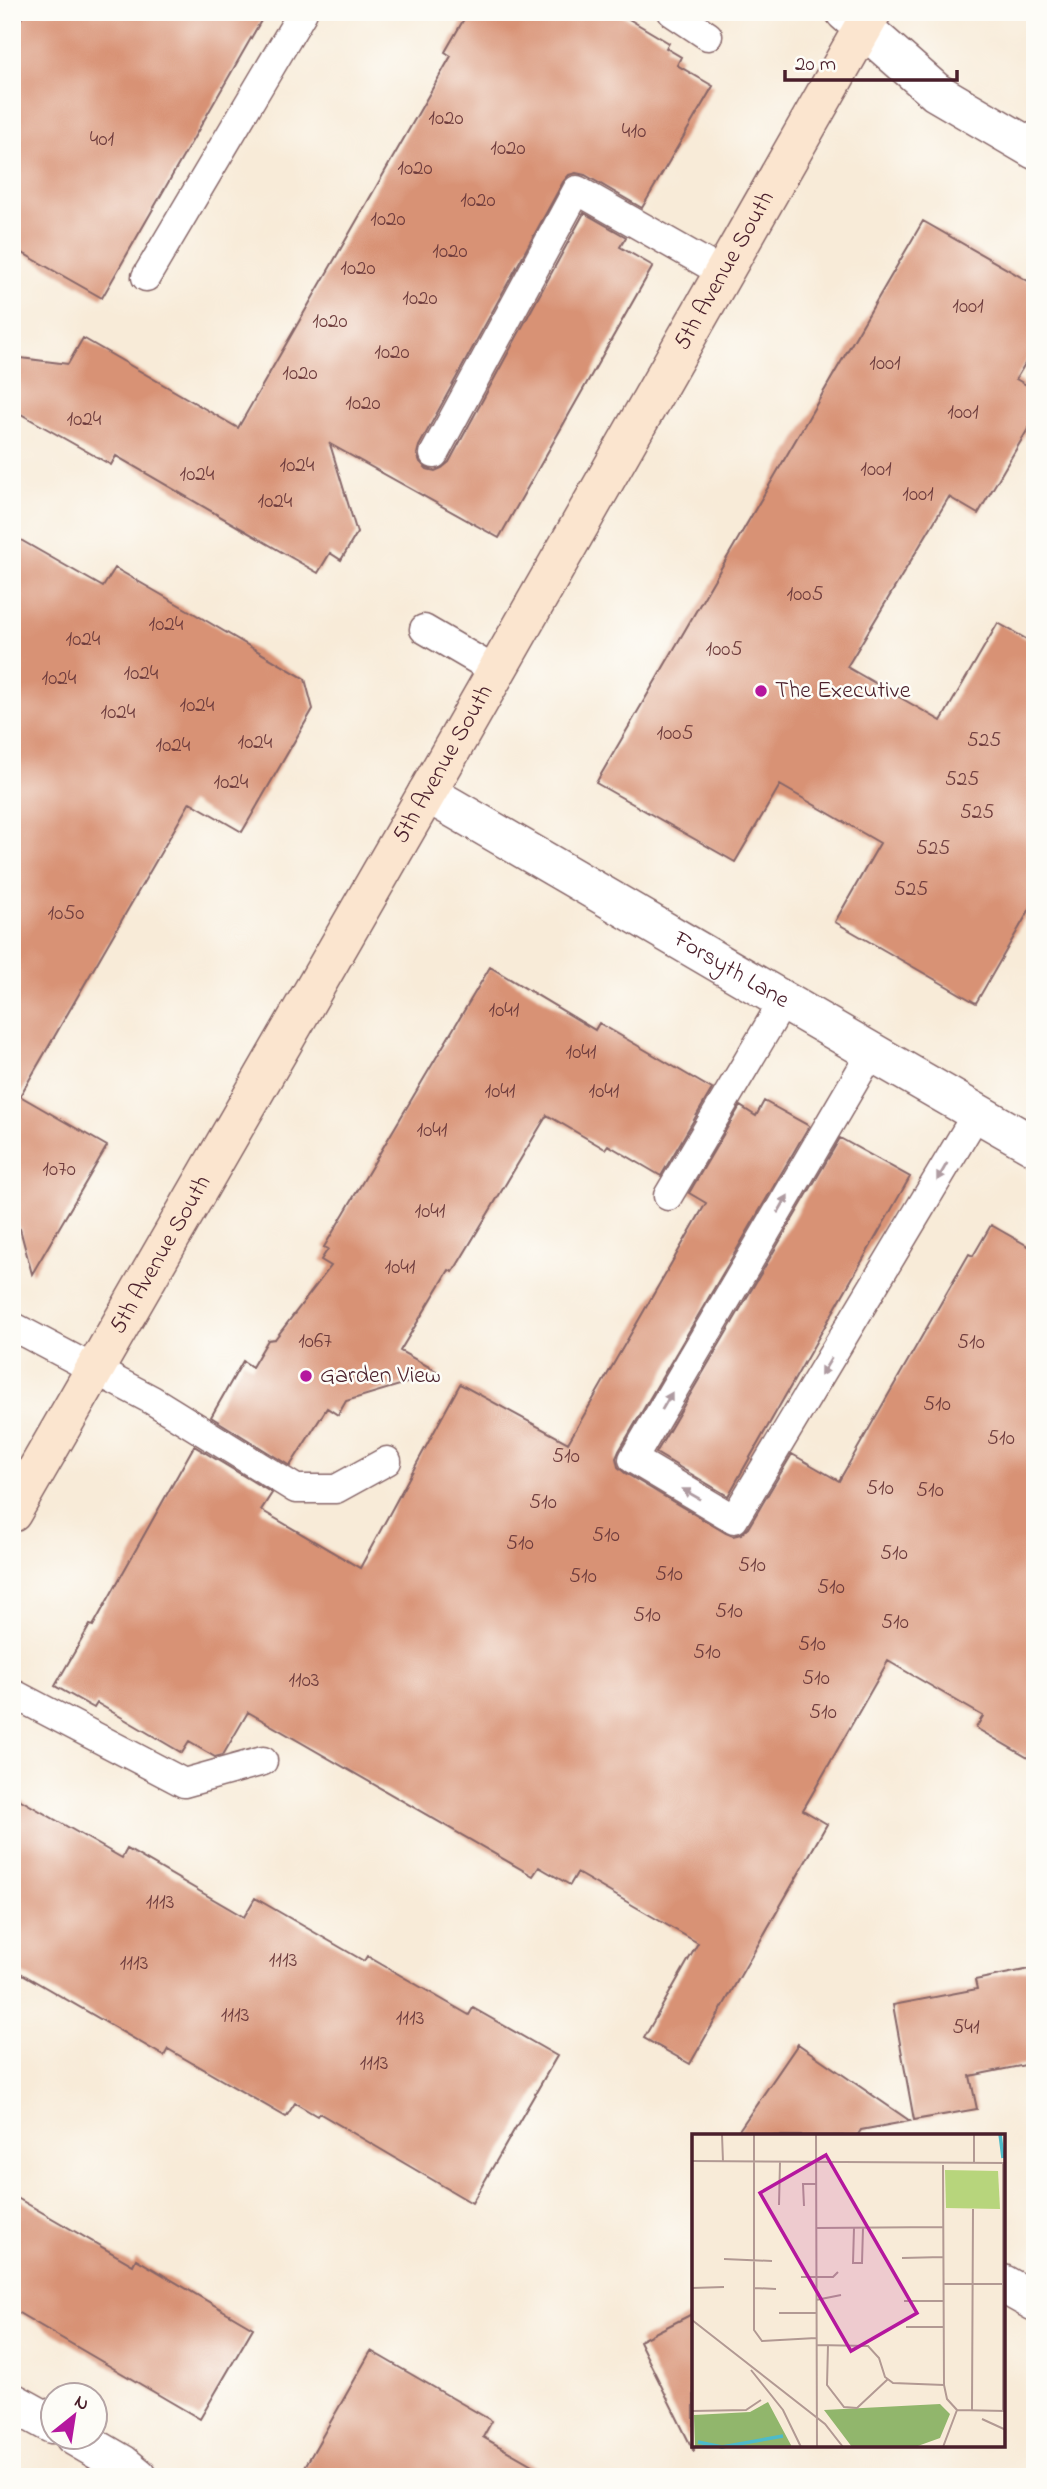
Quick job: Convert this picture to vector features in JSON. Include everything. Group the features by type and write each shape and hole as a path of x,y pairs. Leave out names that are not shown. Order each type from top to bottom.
{"main road":[{"name":"5th Avenue South","path":"12,1513 427,793 723,272 860,18"}],"street":[{"path":"860,18 936,92 1035,150"},
{"name":"Forsyth Lane","path":"427,793 1035,1146"},
{"path":"1005,2285 1035,2302"},
{"path":"12,2402 38,2416"},
{"path":"97,2450 138,2477"}],"lane":[{"path":"146,277 303,12"},
{"path":"672,12 708,37"},
{"path":"434,454 577,190 723,272"},
{"path":"424,629 496,671"},
{"path":"668,1196 784,1000"},
{"path":"871,1053 633,1460 734,1519 977,1113"},
{"path":"12,1326 152,1400 296,1489 336,1489 387,1461"},
{"path":"12,1693 184,1783 263,1761"}],"building":[{"path":"25,12 266,12 102,298 12,247 12,34"},
{"path":"468,12 617,12 669,43 666,48 681,57 677,65 713,86 642,208 585,175 569,175 563,182 419,446 417,454 427,469 435,471 449,462 584,213 626,237 620,247 653,266 499,538 330,444 357,533 341,560 330,553 318,573 116,456 111,465 12,409 12,357 68,364 83,338 238,428 451,56 445,52"},
{"path":"923,221 1035,285 1035,347 1016,379 1035,390 1035,417 978,514 949,497 847,667 941,721 998,623 1035,644 1035,900 976,1003 835,922 880,843 780,785 735,862 596,783"},
{"path":"12,535 103,587 115,568 193,613 305,679 313,709 242,832 190,802 20,1096 107,1146 32,1274 20,1229 12,1224"},
{"path":"490,967 595,1030 599,1023 712,1089 661,1176 608,1145 605,1149 547,1115 453,1272 449,1270 400,1351 440,1373 346,1401 338,1415 327,1408 290,1466 211,1417 243,1361 252,1367 268,1340 275,1339 331,1266 321,1260 328,1249 324,1247"},
{"path":"764,1101 809,1126 619,1451 616,1458 618,1467 726,1533 733,1536 741,1534 748,1528 792,1454 839,1481 969,1254 973,1256 991,1225 1035,1250 1035,1762 976,1728 983,1716 888,1661 803,1810 827,1824 690,2064 644,2038 698,1943 577,1873 570,1885 539,1867 533,1876 248,1712 223,1755 215,1757 189,1742 182,1753 97,1703 94,1708 55,1686 90,1625 93,1626 194,1446 272,1493 261,1510 360,1568 460,1384 568,1443 706,1203 689,1193 740,1106 756,1116"},
{"path":"840,1138 910,1177 728,1496 656,1453"},
{"path":"12,1795 122,1858 127,1849 244,1917 255,1898 364,1961 367,1956 469,2015 473,2008 557,2056 472,2203 319,2113 317,2116 295,2103 286,2117 168,2049 164,2056 12,1968"},
{"path":"1035,1968 1035,2063 970,2076 977,2109 914,2120 893,2005 977,1989 975,1980"},
{"path":"798,2044 910,2121 861,2130 858,2134 736,2134"},
{"path":"12,2195 133,2265 136,2259 253,2328 200,2419 12,2309"},
{"path":"692,2314 694,2452 639,2341"},
{"path":"371,2351 492,2421 483,2437 553,2477 299,2477"}],"place":[{"name":"The Executive","path":"761,691"},
{"name":"Garden View","path":"306,1376"}]}
